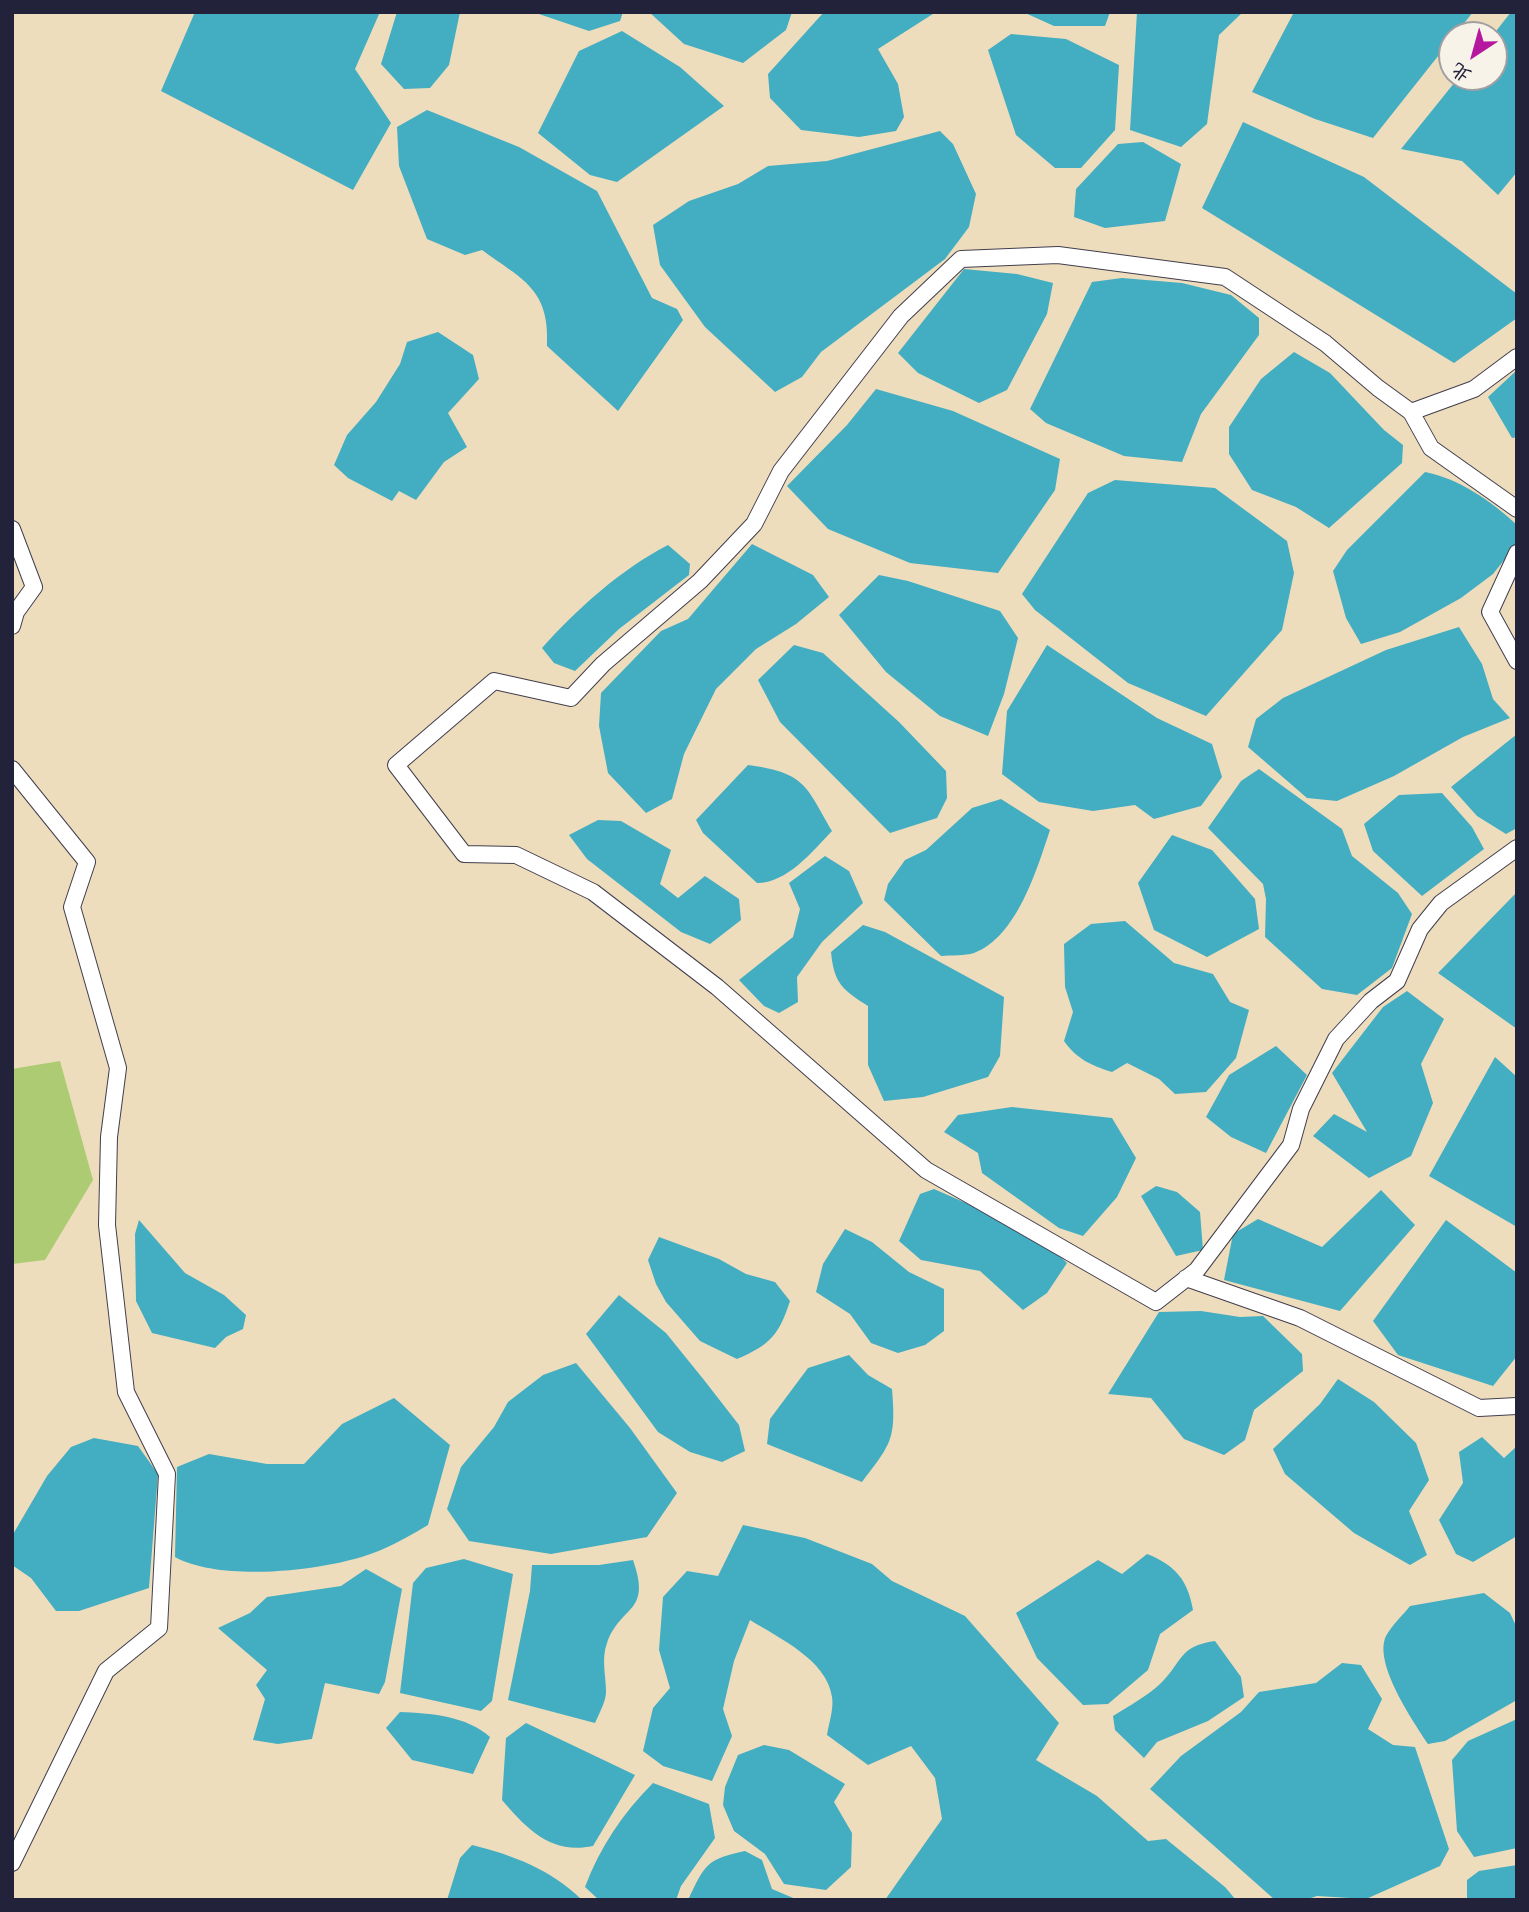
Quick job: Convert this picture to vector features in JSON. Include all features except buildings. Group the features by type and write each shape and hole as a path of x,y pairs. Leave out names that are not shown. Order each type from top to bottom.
{"street":[{"path":"1517,509 1431,448 1411,412 1325,343 1225,277 1058,255 961,259 901,316 781,471 754,524 701,580 603,664 571,698 495,681 396,765 464,855 516,855 593,892 718,988 926,1170 1156,1302 1197,1270 1291,1145 1301,1110 1336,1039 1371,1001 1397,981 1420,929 1441,903 1517,848"},
{"path":"1411,412 1474,389 1517,357"},
{"path":"12,529 34,587 16,612 12,626"},
{"path":"1517,553 1490,612 1517,661"},
{"path":"12,769 87,862 72,907 118,1068 109,1138 107,1225 126,1392 167,1474 159,1628 106,1671 12,1863"},
{"path":"1186,1279 1300,1318 1479,1408 1517,1406"}],"green space":[{"path":"60,1061 93,1180 45,1260 12,1264 12,1069"}],"water":[{"path":"195,12 380,12 355,69 391,123 353,190 161,91"},
{"path":"397,12 460,12 449,65 430,88 404,89 381,64"},
{"path":"533,12 623,12 620,21 589,31"},
{"path":"649,12 792,12 786,30 743,63 684,44"},
{"path":"824,12 936,12 878,49 898,84 904,117 896,131 859,137 801,130 770,98 768,74"},
{"path":"1023,12 1110,12 1105,26 1054,26"},
{"path":"1137,12 1243,12 1219,35 1207,124 1181,147 1130,130"},
{"path":"1294,12 1473,12 1466,21 1438,21 1438,56 1373,138 1315,119 1252,92"},
{"path":"1511,12 1517,12 1517,172 1498,195 1462,161 1401,149 1448,91 1508,91 1508,21 1504,21"},
{"path":"622,31 680,67 724,106 617,182 590,175 538,133 579,51"},
{"path":"1011,34 1066,39 1119,65 1115,130 1081,168 1055,168 1016,135 988,50"},
{"path":"427,110 519,147 597,191 652,298 677,309 683,320 618,411 547,346 544,311 531,288 482,250 465,255 427,239 399,166 397,127"},
{"path":"1243,122 1364,177 1517,294 1517,318 1454,363 1202,208"},
{"path":"940,131 953,144 976,194 969,227 945,259 821,352 802,377 775,392 705,327 660,265 653,225 689,201 738,184 768,166 827,161"},
{"path":"1143,142 1181,164 1165,221 1105,228 1074,217 1076,189 1118,144"},
{"path":"964,269 1017,274 1053,283 1047,314 1007,390 979,403 918,373 898,353"},
{"path":"1122,278 1182,283 1231,295 1259,318 1259,335 1201,414 1182,462 1124,456 1046,423 1030,409 1092,282"},
{"path":"438,332 473,355 479,379 448,413 467,447 444,462 416,500 399,491 392,501 348,478 334,465 347,435 376,402 400,364 407,342"},
{"path":"1294,352 1330,373 1384,430 1403,445 1402,463 1329,528 1296,507 1252,490 1229,454 1229,427 1261,379"},
{"path":"1517,370 1517,437 1512,438 1488,397"},
{"path":"876,389 953,411 1060,459 1055,490 998,573 910,563 828,529 787,486 847,425"},
{"path":"1425,472 1463,486 1497,508 1517,525 1517,544 1493,574 1461,598 1400,632 1361,644 1346,618 1333,571 1347,550"},
{"path":"1115,480 1215,488 1287,541 1294,573 1282,630 1206,716 1128,683 1035,610 1022,594 1088,493"},
{"path":"752,544 813,575 829,597 796,624 756,649 716,689 684,754 672,799 646,813 608,773 599,726 601,693 661,631 688,619"},
{"path":"668,545 690,564 689,575 619,629 575,671 554,663 542,648 556,633 585,604 617,578"},
{"path":"879,575 908,581 1000,611 1018,638 1004,694 988,736 940,716 886,672 839,615"},
{"path":"1459,627 1482,664 1493,699 1510,718 1463,737 1394,776 1337,801 1307,798 1248,747 1256,719 1283,698 1386,650"},
{"path":"794,645 823,653 899,722 946,771 947,798 937,818 890,833 780,722 758,680"},
{"path":"1047,645 1157,718 1212,744 1222,777 1201,806 1154,819 1135,805 1093,811 1039,802 1002,774 1007,711"},
{"path":"1517,734 1517,828 1506,834 1477,816 1451,787"},
{"path":"748,765 781,772 801,783 816,802 832,831 798,865 768,882 757,883 703,833 696,820"},
{"path":"1259,769 1342,829 1352,856 1398,893 1412,914 1392,968 1357,995 1322,989 1265,937 1266,899 1263,884 1208,828 1241,781"},
{"path":"1442,793 1472,827 1484,849 1422,896 1373,851 1364,824 1399,795"},
{"path":"1001,799 1050,830 1032,882 1014,917 989,945 974,953 941,956 884,900 888,884 905,860 926,850 972,808"},
{"path":"598,820 621,821 671,850 660,884 678,898 705,876 739,899 741,920 710,944 681,932 587,859 569,835"},
{"path":"1172,835 1212,850 1255,899 1259,929 1207,957 1154,930 1138,883"},
{"path":"825,856 849,871 863,903 822,942 797,977 798,1002 779,1013 764,1006 739,980 793,937 800,909 789,883"},
{"path":"1517,892 1517,1029 1438,973"},
{"path":"1125,921 1174,963 1213,974 1230,1002 1249,1010 1236,1058 1206,1092 1175,1094 1159,1079 1127,1063 1112,1072 1079,1057 1064,1041 1073,1012 1065,987 1064,944 1091,924"},
{"path":"863,925 885,932 1004,997 1000,1056 988,1077 923,1097 884,1101 868,1065 868,1006 841,985 831,952"},
{"path":"1407,991 1444,1019 1421,1064 1433,1103 1411,1156 1369,1178 1313,1136 1334,1114 1367,1132 1332,1073 1383,1007"},
{"path":"1276,1046 1307,1075 1266,1153 1231,1137 1206,1117 1229,1075"},
{"path":"1495,1057 1517,1077 1517,1227 1429,1176"},
{"path":"1012,1107 1112,1118 1136,1158 1117,1197 1083,1236 1059,1228 982,1173 978,1153 944,1132 958,1115"},
{"path":"1156,1186 1177,1192 1200,1212 1203,1250 1176,1256 1141,1196"},
{"path":"934,1189 975,1207 1057,1253 1067,1263 1047,1293 1023,1310 980,1271 921,1260 899,1241 920,1194"},
{"path":"1381,1190 1415,1225 1340,1311 1224,1280 1233,1234 1258,1219 1322,1247"},
{"path":"139,1220 185,1273 224,1295 246,1315 243,1329 226,1337 215,1348 152,1333 136,1301 135,1234"},
{"path":"1446,1220 1517,1273 1517,1356 1493,1386 1398,1355 1373,1321"},
{"path":"845,1229 872,1242 909,1272 944,1289 944,1331 925,1345 898,1353 871,1343 850,1314 816,1292 823,1264"},
{"path":"659,1237 719,1259 746,1274 775,1282 790,1301 772,1338 758,1349 737,1359 700,1341 666,1302 656,1284 648,1260"},
{"path":"619,1295 666,1333 704,1380 739,1425 745,1451 722,1462 690,1452 658,1432 586,1334"},
{"path":"1201,1311 1240,1317 1263,1316 1302,1354 1303,1371 1254,1410 1245,1440 1224,1455 1184,1439 1151,1398 1108,1394 1159,1312"},
{"path":"849,1355 868,1375 892,1389 893,1419 890,1440 862,1482 767,1444 770,1419 808,1368"},
{"path":"576,1363 630,1428 677,1493 647,1537 551,1554 469,1541 447,1509 461,1467 494,1427 508,1402 543,1375"},
{"path":"1338,1379 1374,1402 1416,1443 1429,1480 1409,1511 1427,1555 1410,1565 1354,1533 1285,1474 1273,1449 1320,1404"},
{"path":"394,1398 450,1445 428,1525 381,1550 335,1564 307,1568 248,1572 220,1570 195,1565 175,1557 177,1467 209,1454 267,1464 304,1464 342,1424"},
{"path":"1482,1437 1504,1458 1517,1446 1517,1536 1473,1562 1456,1554 1439,1520 1463,1483 1459,1452"},
{"path":"94,1438 138,1446 158,1474 149,1588 79,1611 56,1611 31,1578 12,1565 12,1536 47,1476 71,1447"},
{"path":"743,1525 805,1538 872,1564 892,1581 965,1616 1059,1723 1036,1760 1097,1796 1148,1841 1166,1839 1225,1887 1236,1900 885,1900 942,1819 935,1778 911,1746 868,1765 827,1735 832,1697 821,1672 800,1651 750,1620 734,1661 723,1709 732,1736 712,1781 663,1766 643,1751 653,1708 670,1688 659,1650 663,1597 687,1571 718,1576"},
{"path":"1147,1554 1165,1563 1179,1575 1188,1590 1193,1610 1160,1634 1148,1670 1108,1704 1083,1705 1037,1658 1016,1613 1098,1560 1122,1574"},
{"path":"464,1559 513,1574 492,1701 481,1711 400,1693 413,1583 426,1568"},
{"path":"633,1560 638,1577 637,1600 613,1630 607,1643 604,1661 606,1696 595,1723 508,1700 530,1591 532,1565 599,1565"},
{"path":"366,1569 402,1589 385,1682 379,1694 325,1683 312,1739 278,1744 253,1740 265,1699 256,1685 267,1670 218,1628 250,1613 267,1597 341,1586"},
{"path":"1484,1593 1510,1613 1517,1628 1517,1700 1445,1741 1428,1744 1396,1692 1385,1661 1383,1647 1386,1636 1410,1606"},
{"path":"1215,1641 1241,1677 1244,1697 1208,1721 1157,1742 1144,1758 1115,1730 1113,1716 1160,1684 1187,1651 1203,1643"},
{"path":"1342,1663 1361,1665 1382,1699 1368,1729 1393,1745 1415,1747 1449,1849 1440,1866 1366,1899 1317,1896 1305,1900 1275,1900 1150,1789 1181,1756 1241,1712 1259,1692 1316,1683"},
{"path":"400,1712 459,1720 490,1737 473,1774 412,1760 386,1728"},
{"path":"1517,1719 1517,1848 1474,1857 1457,1831 1452,1760 1468,1741"},
{"path":"526,1723 635,1775 593,1846 578,1848 552,1843 531,1830 502,1800 506,1738"},
{"path":"764,1745 789,1750 845,1784 834,1802 852,1833 851,1867 826,1890 784,1884 765,1854 734,1831 723,1805 725,1787 738,1755"},
{"path":"653,1783 709,1804 715,1838 681,1886 676,1900 599,1900 585,1887 591,1872 613,1831"},
{"path":"472,1845 545,1872 582,1900 447,1900 460,1858"},
{"path":"745,1851 762,1860 772,1889 798,1900 688,1900 709,1865 722,1857"},
{"path":"1517,1865 1517,1900 1467,1900 1467,1880 1479,1871"}]}
